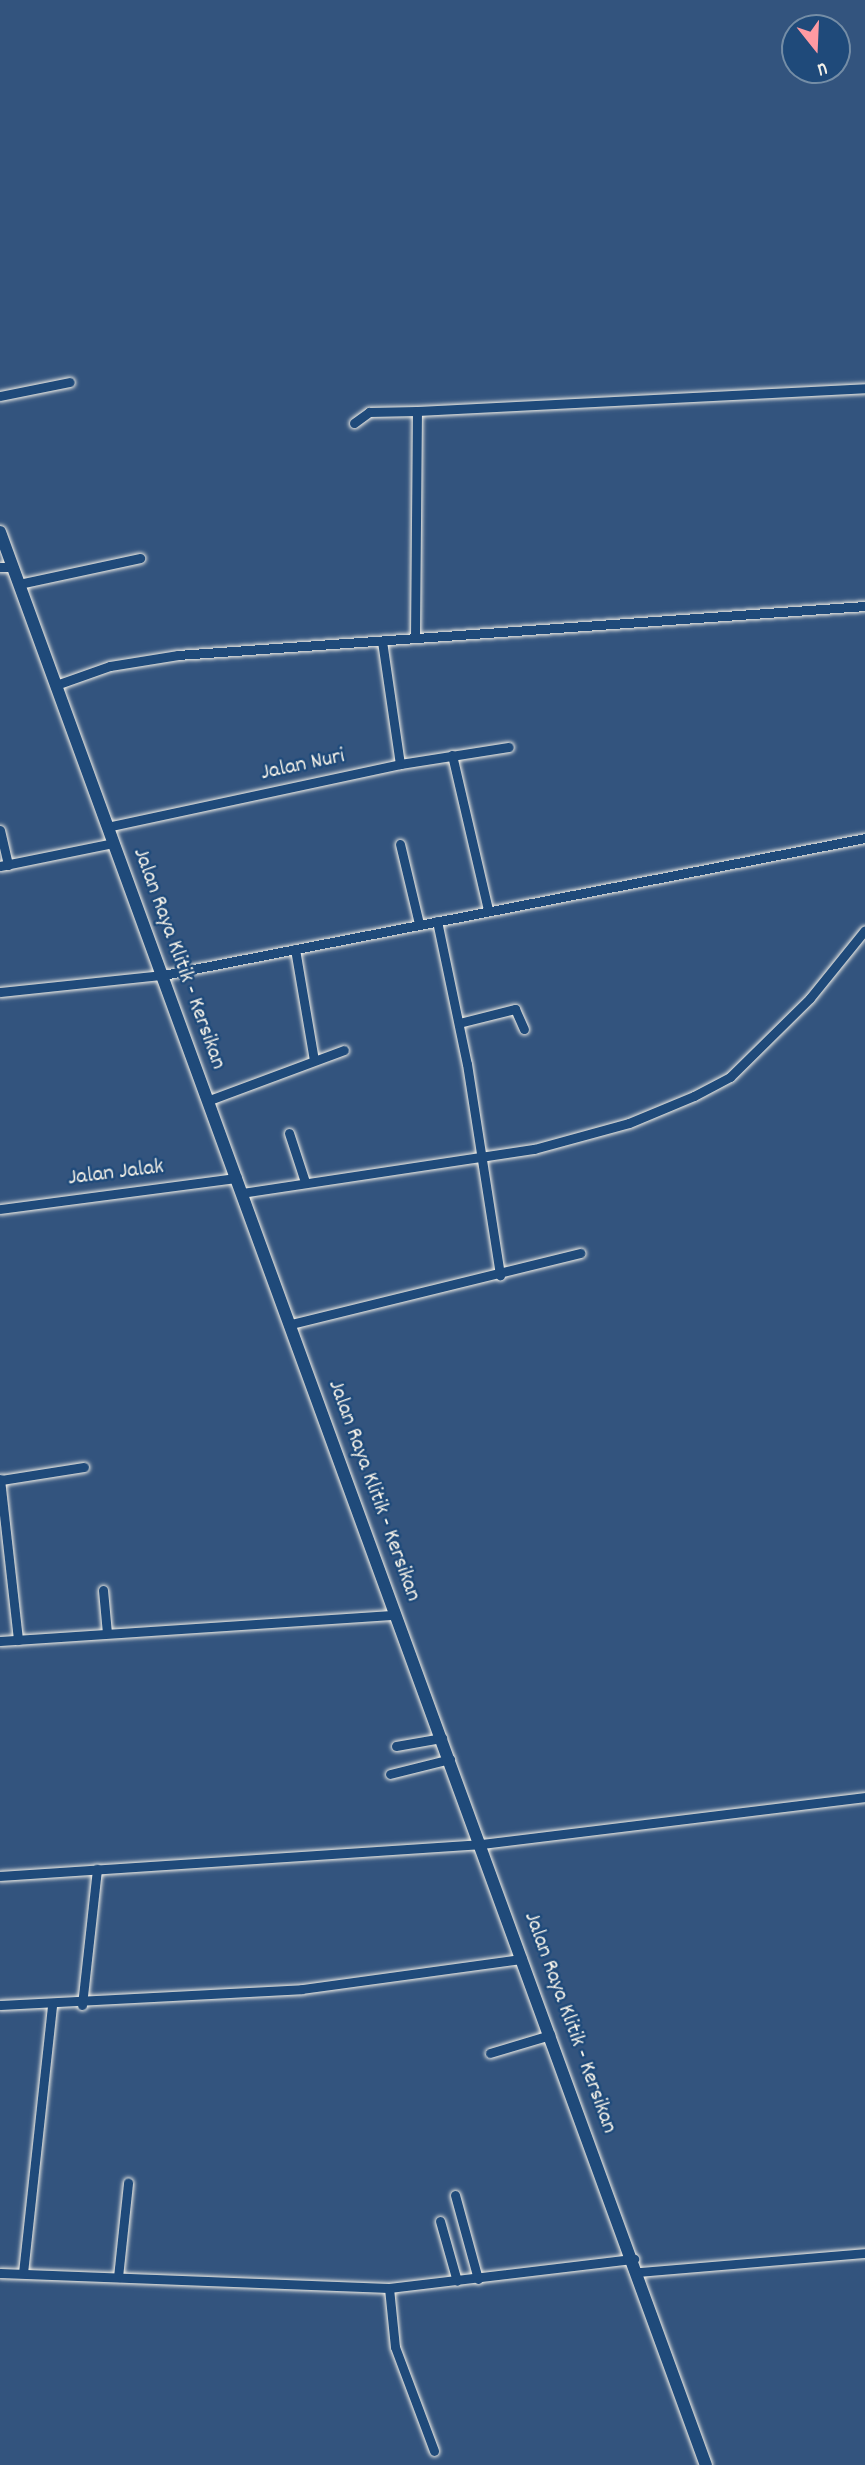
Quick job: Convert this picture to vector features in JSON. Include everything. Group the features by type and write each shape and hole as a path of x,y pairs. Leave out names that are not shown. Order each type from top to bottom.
{"street":[{"path":"0,396 70,382"},
{"path":"354,423 369,412 865,388"},
{"path":"415,637 417,411"},
{"name":"Jalan Raya Klitik - Kersikan","path":"0,532 6,567 19,584 395,1615 636,2265 706,2465"},
{"path":"19,584 140,558"},
{"path":"56,685 110,666 178,655 865,606"},
{"path":"382,640 400,764"},
{"name":"Jalan Nuri","path":"107,827 400,764 509,747"},
{"path":"452,755 488,910"},
{"path":"0,830 4,865 113,843"},
{"path":"0,992 163,975 865,838"},
{"path":"400,844 419,924"},
{"path":"437,920 459,1023 478,1157 500,1275"},
{"path":"242,1194 565,1142 629,1123 724,1081 810,998 865,930"},
{"path":"295,949 314,1060"},
{"path":"459,1023 515,1009 524,1029"},
{"path":"207,1101 344,1050"},
{"path":"289,1133 304,1182"},
{"name":"Jalan Jalak","path":"0,1209 237,1178"},
{"path":"291,1324 500,1275 580,1252"},
{"path":"18,1640 0,1479 85,1467"},
{"path":"103,1590 107,1633"},
{"path":"0,1641 395,1615"},
{"path":"396,1746 442,1738"},
{"path":"390,1774 450,1759"},
{"path":"0,1877 482,1844 865,1797"},
{"path":"82,2005 97,1869"},
{"path":"0,2006 82,2005 302,1989 522,1959"},
{"path":"23,2273 52,2005"},
{"path":"491,2053 550,2035"},
{"path":"118,2277 128,2183"},
{"path":"455,2195 478,2279"},
{"path":"440,2221 457,2281"},
{"path":"0,2273 389,2288 636,2265 865,2253"},
{"path":"389,2288 395,2347 434,2451"}]}
